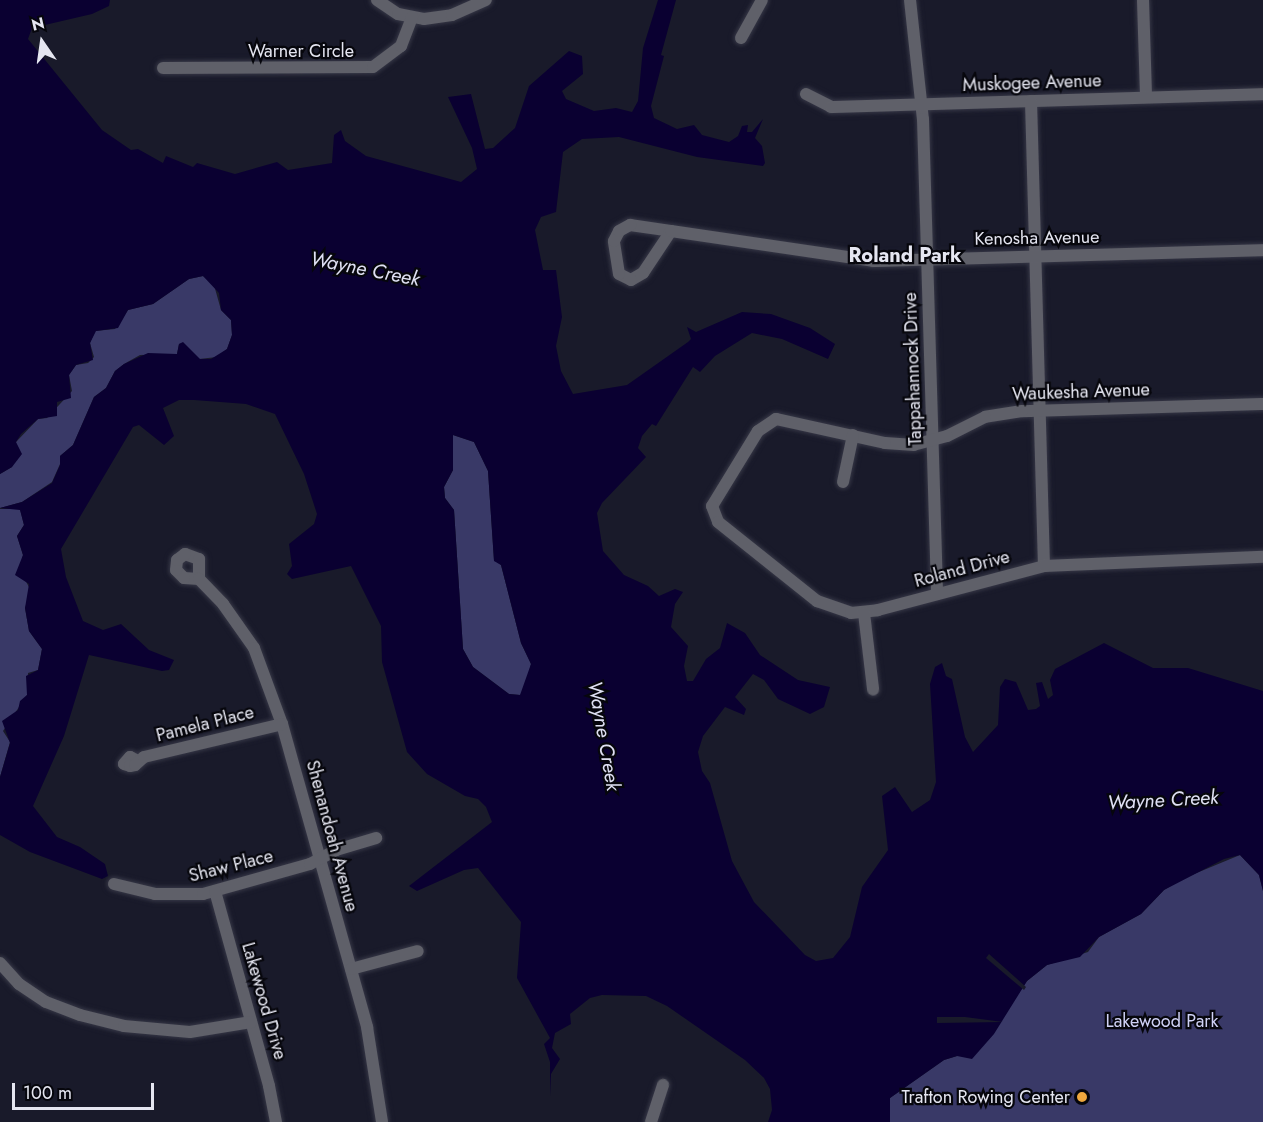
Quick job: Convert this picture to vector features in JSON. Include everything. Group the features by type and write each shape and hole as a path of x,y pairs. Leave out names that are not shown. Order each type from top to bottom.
{"street":[{"path":"377,0 412,17 452,15 486,0"},
{"path":"741,38 762,0"},
{"name":"Tappahannock Drive","path":"910,0 922,104 937,594"},
{"path":"1143,0 1146,97"},
{"name":"Warner Circle","path":"163,68 373,67 401,46 412,17"},
{"name":"Muskogee Avenue","path":"806,94 831,106 1263,94"},
{"path":"1031,101 1044,566"},
{"name":"Kenosha Avenue","path":"671,231 637,278 627,280 619,274 614,241 618,231 630,225 671,231 854,260 1263,250"},
{"name":"Waukesha Avenue","path":"712,506 767,424 787,419 899,445 933,441 985,417 1040,410 1263,404"},
{"path":"843,482 853,435"},
{"name":"Roland Drive","path":"712,506 718,522 817,601 843,612 864,613 1044,566 1263,557"},
{"name":"Shenandoah Avenue","path":"199,579 223,604 254,648 282,724 367,1027 382,1122"},
{"path":"864,613 873,689"},
{"name":"Pamela Place","path":"138,762 282,724"},
{"name":"Shaw Place","path":"114,884 172,896 215,891 320,859 376,838"},
{"name":"Lakewood Drive","path":"215,891 276,1122"},
{"path":"351,969 418,951"},
{"path":"0,963 19,984 46,1002 124,1026 190,1032 251,1022"},
{"path":"651,1122 663,1085"}],"green space":[{"path":"203,276 214,285 221,310 231,320 232,335 227,349 217,357 199,359 183,343 179,344 177,354 140,355 124,364 115,371 106,388 94,397 73,445 60,456 60,464 52,482 22,502 0,508 0,474 12,467 16,442 38,419 47,418 72,391 69,375 76,365 88,363 94,357 90,343 95,331 115,329 128,310 153,304 189,279"},
{"path":"453,435 474,442 488,471 494,560 501,565 521,643 531,664 524,692 520,695 509,694 473,667 463,649 454,510 445,498 444,487 453,470"},
{"path":"0,509 20,509 24,525 17,536 23,555 20,570 31,591 25,608 29,631 42,649 38,670 28,673 27,695 3,731 10,742 0,777"},
{"name":"Lakewood Park","path":"1240,855 1259,875 1263,891 1263,1122 890,1122 890,1098 944,1060 957,1056 999,1022 1027,981 1047,965 1088,952 1099,937 1141,914 1164,890 1182,879"}],"water":[{"name":"Wayne Creek","path":"0,0 110,0 109,6 92,14 32,28 28,39 102,130 131,150 138,149 163,163 166,156 193,167 197,163 235,174 277,162 288,170 332,163 334,135 341,130 345,141 366,156 461,182 477,169 472,148 448,97 471,94 485,149 493,148 515,128 529,86 569,51 582,56 583,74 562,91 566,99 594,111 616,108 632,112 638,101 643,48 658,0 676,0 661,55 664,56 651,106 654,118 677,129 694,125 702,135 729,142 738,136 742,126 748,125 747,132 752,132 763,119 755,138 762,146 765,163 763,166 697,157 619,137 582,139 563,152 556,212 541,217 535,230 543,270 556,270 562,317 556,346 561,371 573,394 627,385 688,342 691,339 687,327 696,332 742,312 771,314 810,328 835,344 828,359 782,339 752,333 715,356 700,372 693,367 656,426 652,424 642,436 638,448 646,457 602,503 597,513 603,551 624,575 648,586 659,596 675,589 683,592 675,604 671,627 688,646 684,666 687,681 693,681 706,659 720,648 727,623 745,633 760,655 798,680 830,687 824,707 810,714 778,699 764,680 753,674 735,697 746,709 744,715 725,707 703,736 698,752 702,771 710,783 732,861 754,902 805,955 816,961 833,958 850,937 862,887 888,850 882,796 895,787 912,812 930,800 936,782 930,684 935,667 942,663 946,676 952,679 965,737 973,752 998,725 1000,687 1005,679 1016,682 1028,710 1036,709 1040,706 1036,683 1042,682 1048,699 1053,695 1050,680 1055,669 1104,643 1153,668 1188,668 1263,691 1263,891 1259,875 1240,855 1224,859 1164,890 1141,914 1099,937 1080,957 1047,965 1027,981 994,1034 972,1059 957,1056 944,1060 890,1098 890,1122 768,1122 772,1110 770,1089 764,1078 745,1060 667,1006 646,996 602,995 590,998 570,1014 571,1024 555,1033 552,1048 560,1059 551,1074 550,1097 550,1062 544,1044 550,1038 517,978 521,922 478,868 464,870 417,891 409,886 492,822 486,807 478,799 465,796 427,774 407,752 382,662 381,626 351,566 292,579 287,574 292,566 289,544 314,524 317,514 304,474 275,414 246,404 194,400 179,400 163,408 174,436 164,445 139,425 133,427 61,549 66,577 83,621 103,630 121,624 149,650 174,660 169,670 162,671 89,655 64,736 33,806 57,837 80,847 105,864 108,876 102,879 30,852 0,835 0,777 10,743 2,721 18,710 20,701 27,695 26,676 38,670 42,649 29,631 25,608 29,584 15,575 23,555 17,536 24,525 20,510 0,508 22,502 52,483 60,465 60,456 73,445 94,397 106,388 115,371 124,364 148,353 177,354 179,344 183,342 200,359 211,359 227,349 232,335 231,320 221,310 219,293 203,276 189,279 153,304 128,310 118,328 96,331 90,343 93,360 76,365 69,375 71,398 57,402 57,416 38,419 21,434 16,442 22,454 12,467 0,474","holes":["453,435 474,442 488,471 494,561 501,565 521,643 531,664 520,695 509,694 473,667 463,649 454,510 445,498 444,487 453,470"]}],"pier":[{"path":"989,954 1026,987 1024,990 986,958"},
{"path":"937,1017 965,1017 1003,1022 937,1023"}],"place":[{"name":"Trafton Rowing Center","path":"1082,1097"}],"district":[{"name":"Roland Park","path":"905,255"}]}
